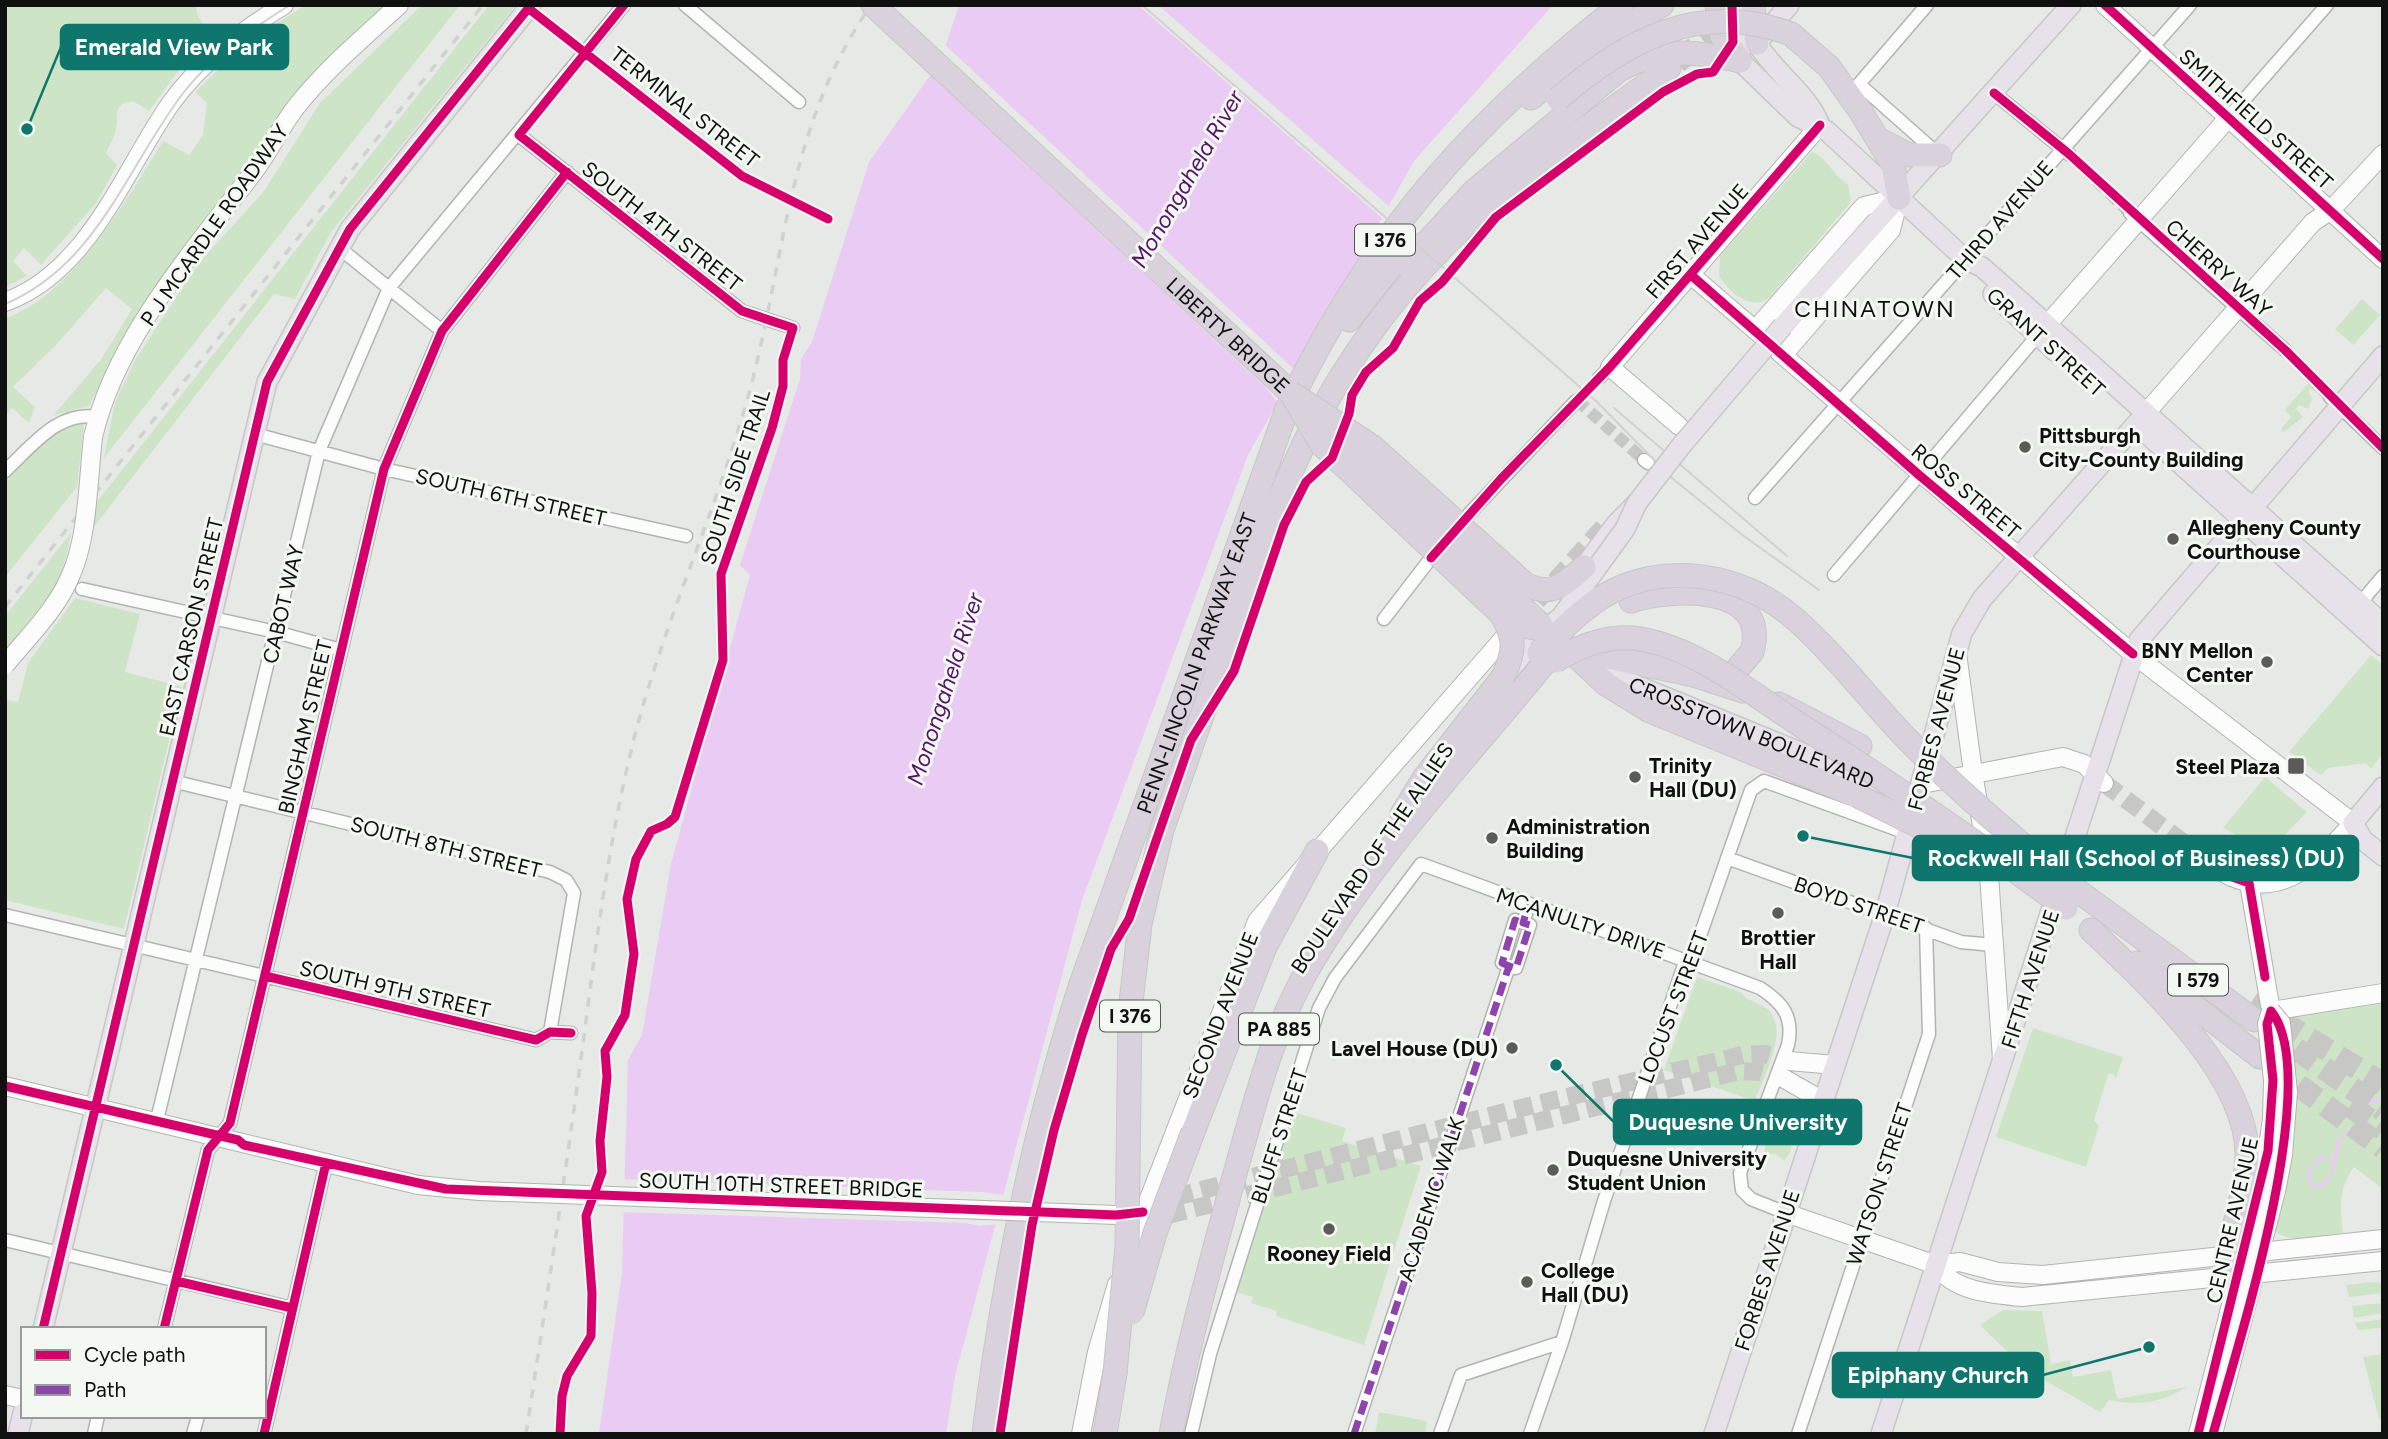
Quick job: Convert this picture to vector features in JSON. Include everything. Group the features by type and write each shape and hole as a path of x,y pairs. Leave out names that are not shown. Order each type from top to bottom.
{"highway":[{"name":"LIBERTY BRIDGE","path":"873,5 1542,627 1559,658 1650,711 1858,796 2075,902"},
{"name":"PENN-LINCOLN PARKWAY EAST","path":"984,1434 1016,1222 1052,1078 1081,984 1272,446 1304,373 1343,304 1386,238 1435,176 1488,118 1545,65 1621,5"},
{"path":"1240,539 1300,407 1349,320 1397,245 1486,139 1573,62 1614,33 1662,5"},
{"path":"1717,5 1722,36 1740,61"},
{"path":"1753,5 1757,43"},
{"path":"1349,320 1407,246 1446,202 1558,99 1636,37 1690,15 1725,11 1745,14 1791,34 1829,67 1893,164 1899,198"},
{"path":"1291,471 1321,396 1352,341 1408,264 1474,191 1590,92 1632,63 1658,53 1684,51 1740,61"},
{"name":"PENN-LINCOLN PARKWAY EAST","path":"1105,1434 1115,1373 1127,1246 1130,1011 1140,924 1162,830 1291,471 1347,368 1418,273 1504,192 1669,68"},
{"path":"1878,139 1909,155 1940,155"},
{"path":"1291,393 1373,447 1525,584 1542,592 1551,591 1584,567"},
{"path":"1291,393 1311,431 1337,460 1505,623 1513,635 1515,646 1503,677"},
{"path":"1559,658 1599,598 1641,581 1659,577 1698,576 1748,589 1794,618 1943,776 2075,902"},
{"path":"1404,811 1559,658 1583,626 1619,606 1653,595 1697,593 1732,602 1744,612 1753,627 1755,642 1750,657 1727,682"},
{"path":"1505,623 1528,628 1542,627"},
{"path":"1559,658 1584,646 1610,639 1638,638 1678,650 1721,673 1937,814 2075,902 2143,941 2263,1020"},
{"path":"1559,658 1727,682 1823,724 2075,902"},
{"name":"BOULEVARD OF THE ALLIES","path":"1171,1434 1201,1298 1262,1080 1285,1013 1306,971 1338,921 1436,790 1523,689 1559,658"},
{"name":"BOULEVARD OF THE ALLIES","path":"1158,1434 1185,1304 1263,1034 1304,951 1465,723 1503,677"},
{"path":"1115,1373 1155,1233 1193,1132 1265,947 1317,850"},
{"name":"I 579","path":"2075,902 2091,930 2173,987 2263,1020"},
{"path":"2091,930 2139,978 2215,1063 2236,1100 2245,1132 2247,1157 2241,1265"}],"main road":[{"path":"5,302 36,286 96,227 171,104 198,71 249,26 284,5"},
{"name":"P J MCARDLE ROADWAY","path":"5,665 54,606 70,578 78,554 97,417 108,386 128,351 191,251 252,175 296,107 333,65 399,5"},
{"name":"EAST CARSON STREET","path":"43,1327 267,382 338,247 531,5"},
{"path":"1740,5 1740,61"},
{"path":"1740,61 1789,5"},
{"name":"BOULEVARD OF THE ALLIES","path":"1503,677 1616,524 1637,503 1681,446 1783,326 1940,155 2071,5"},
{"name":"SMITHFIELD STREET","path":"2105,5 2383,259"},
{"name":"GRANT STREET","path":"1757,43 1769,62 1811,103 1820,125"},
{"name":"GRANT STREET","path":"1740,61 1798,117 1820,125 1965,259 1970,274 2042,330 2354,609 2383,646"},
{"path":"2042,330 2134,216 2228,117"},
{"name":"FIRST AVENUE","path":"1679,425 1605,373 1820,125"},
{"name":"FORBES AVENUE","path":"1714,1434 1885,914 1970,615 2313,222 2330,211 2383,153"},
{"path":"1691,275 1758,333 1864,206 1899,198"},
{"name":"ROSS STREET","path":"1899,198 1891,230 1781,353 1919,475 2133,654 2353,823"},
{"name":"FIFTH AVENUE","path":"1881,1434 2099,779 2133,654 2143,633 2246,514 2335,402 2383,356"},
{"name":"BOULEVARD OF THE ALLIES","path":"1542,627 1561,617 1625,529 1637,503"},
{"name":"GRANT STREET","path":"2354,609 2383,625"},
{"name":"SECOND AVENUE","path":"1081,1434 1104,1324 1143,1212 1253,928 1266,908 1505,623"},
{"path":"1958,653 1973,774 1988,861 2002,1066"},
{"name":"CROSSTOWN BOULEVARD","path":"1559,658 1878,785 1895,788 1922,784"},
{"path":"1922,784 2063,757 2078,761 2099,779"},
{"path":"2196,852 2227,875 2249,883 2285,880 2310,867 2353,823 2383,787"},
{"path":"2353,823 2371,830 2383,839"},
{"path":"2353,823 2363,840 2383,856"},
{"name":"CENTRE AVENUE","path":"2198,1434 2268,1151 2273,1080 2267,1024 2263,1020 2249,883"},
{"path":"2263,1020 2383,993"},
{"name":"CENTRE AVENUE","path":"2213,1434 2241,1265 2283,1154 2288,1092 2281,1023 2263,1020"},
{"path":"1823,1101 1786,1069 1835,1065"},
{"name":"SOUTH 10TH STREET BRIDGE","path":"5,1086 418,1185 479,1191 1116,1214 1143,1212"},
{"path":"1143,1212 1175,1197"},
{"path":"1143,1212 1168,1214"},
{"path":"1786,1213 1936,1265 1960,1262 1998,1272 2043,1275 2383,1261"},
{"path":"2241,1265 2383,1239"}],"street":[{"name":"CABOT WAY","path":"156,1124 319,451 389,288 519,135 624,5"},
{"path":"685,5 799,102"},
{"path":"1927,5 1859,83 1940,155"},
{"name":"THIRD AVENUE","path":"1755,498 1965,259 2066,152 2190,5"},
{"path":"2228,117 2327,5"},
{"path":"1994,93 2066,152"},
{"name":"SOUTH 4TH STREET","path":"519,135 742,311 793,328"},
{"name":"BINGHAM STREET","path":"164,1327 208,1150 221,1138 230,1123 384,469 442,331 566,172"},
{"name":"CHERRY WAY","path":"2134,216 2285,350"},
{"path":"338,247 442,331"},
{"path":"1834,575 2042,330"},
{"path":"1469,514 1576,401"},
{"path":"2335,402 2383,447"},
{"path":"5,471 53,426 83,414 97,417"},
{"name":"SOUTH 6TH STREET","path":"255,434 384,469 685,536"},
{"path":"1384,619 1431,558"},
{"path":"2354,609 2383,576"},
{"path":"82,589 276,632 341,650"},
{"name":"SOUTH 8TH STREET","path":"172,781 550,872 566,880 574,893 550,1032"},
{"name":"LOCUST STREET","path":"1530,1434 1562,1342 1604,1201 1751,790 1764,781 1907,833"},
{"path":"1907,833 1988,861"},
{"name":"BOYD STREET","path":"1727,858 1961,942 1993,946"},
{"name":"MCANULTY DRIVE","path":"1421,864 1760,988 1777,999 1787,1012 1791,1029 1788,1045 1740,1173 1742,1190 1751,1199 1786,1213"},
{"name":"BLUFF STREET","path":"1191,1434 1210,1354 1319,1007 1335,978 1421,864"},
{"name":"ACADEMIC WALK","path":"1354,1434 1509,965 1516,968 1530,925 1523,923 1529,904"},
{"name":"SOUTH 9TH STREET","path":"5,915 536,1040 550,1032 571,1033"},
{"name":"WATSON STREET","path":"1798,1434 1928,1034 1926,928"},
{"path":"264,1434 326,1163"},
{"path":"5,1240 292,1308"},
{"path":"1440,1434 1461,1375 1562,1342"}],"green space":[{"path":"5,5 195,5 198,16 212,37 177,73 149,111 133,101 122,104 117,111 115,133 106,153 117,165 97,202 41,265 24,248 13,261 27,276 5,287"},
{"path":"306,5 386,5 225,197 152,298 89,406 54,415 102,358 132,309 106,288 57,344 13,387 35,407 29,423 12,408 5,416 5,318 29,307 75,268 115,216 163,141 189,155 203,135 207,103 195,92 248,41"},
{"path":"422,5 460,5 104,458 115,403 135,360 198,264 264,191 320,103"},
{"path":"489,5 516,5 331,232 295,299 274,294 93,528 96,503"},
{"path":"1812,152 1822,158 1848,184 1851,202 1769,298 1755,302 1741,298 1719,276 1720,256"},
{"path":"2362,299 2380,315 2353,345 2335,329"},
{"path":"2315,376 2324,387 2318,393 2311,389 2308,391 2312,398 2308,409 2299,405 2296,409 2303,417 2284,432 2281,429 2291,417 2285,410"},
{"path":"75,423 84,423 77,487 5,577 5,477 59,431"},
{"path":"71,533 62,569 49,596 5,650 5,616"},
{"path":"75,598 140,614 125,672 182,687 124,929 5,900 5,700 18,702 28,663"},
{"path":"2371,655 2383,665 2383,753 2371,769 2366,763 2328,768 2321,775 2289,752"},
{"path":"2265,777 2307,812 2280,840 2248,842 2223,828"},
{"path":"1697,977 1741,992 1771,1013 1775,1022 1775,1045 1755,1101 1664,1070"},
{"path":"2383,1001 2383,1189 2354,1167 2345,1183 2341,1198 2343,1233 2308,1238 2282,1235 2275,1231 2274,1224 2287,1023 2293,1016"},
{"path":"2033,1028 2123,1057 2116,1078 2113,1073 2108,1075 2094,1120 2099,1126 2086,1167 1996,1137"},
{"name":"Rooney Field","path":"1294,1112 1346,1128 1342,1141 1421,1166 1364,1345 1276,1316 1277,1311 1251,1303 1253,1297 1236,1292"},
{"path":"1775,1128 1794,1136 1790,1152 1784,1161 1776,1154 1764,1154 1766,1138"},
{"path":"2383,1283 2383,1293 2349,1297 2346,1285"},
{"path":"2383,1303 2383,1313 2354,1318 2352,1306"},
{"path":"2003,1310 2042,1311 2051,1364 2070,1360 2073,1377 2111,1370 2117,1399 2187,1387 2168,1397 2149,1402 2109,1400 2100,1412 2025,1369 1980,1325"},
{"path":"2383,1319 2381,1328 2358,1330 2355,1323"},
{"path":"2383,1354 2383,1418 2379,1419 2363,1357"},
{"path":"1379,1412 1427,1421 1425,1434 1375,1434"}],"water":[{"name":"Monongahela River","path":"959,5 1553,5 1414,161 1248,455 1082,900 955,1376 946,1434 599,1434 622,1273 628,1060 642,1035 671,864 750,575 740,565 800,379 801,359 812,342 869,162 941,60"}],"pier":[{"path":"1138,5 1158,5 1391,208 1384,220"},
{"path":"943,43 1298,373 1280,405 1264,386 928,73"},
{"path":"621,1179 1007,1195 999,1224 980,1226 964,1223 620,1212"}],"waterway":[{"path":"2346,1133 2359,1124 2366,1104 2379,1099"},
{"path":"2340,1140 2342,1136"},
{"path":"2332,1172 2338,1143"},
{"path":"2314,1164 2320,1158 2329,1158"},
{"path":"2311,1168 2309,1179 2313,1187"},
{"path":"2316,1187 2322,1186 2329,1178"}],"tunnel":[{"path":"1677,62 1733,19"},
{"path":"2070,155 2130,213"},
{"path":"2285,350 2330,397"},
{"path":"1576,401 1599,378"},
{"path":"1577,400 1644,460"},
{"path":"1519,621 1608,522"},
{"path":"2104,783 2196,852"},
{"path":"2251,1003 2383,1084"},
{"path":"2268,1029 2383,1110"},
{"path":"1175,1197 1513,1110 1743,1055 1765,1054 1789,1061"},
{"path":"2271,1065 2383,1148"},
{"path":"1168,1215 1739,1071 1760,1072 1783,1078"},
{"path":"2350,1106 2383,1129"}],"tram line":[{"path":"5,304 37,287 64,265 87,239 108,211 184,92 207,66 233,44 290,5"},
{"path":"1142,5 1596,401 1673,479 1741,534 1819,590"},
{"path":"1614,408 1787,556"}],"railway":[{"path":"5,607 483,5"},
{"path":"526,1434 601,908 631,751 659,655 742,418 755,370 795,182 808,137 844,49 871,5"}],"marked path":[{"path":"1354,1434 1509,966 1516,968 1530,925 1523,923 1529,904"},
{"path":"1509,966 1502,963 1515,920 1523,923"}],"cycle path":[{"path":"43,1327 267,382 350,229 531,5"},
{"name":"SOUTH SIDE TRAIL","path":"560,1434 562,1396 567,1376 591,1336 592,1293 586,1216 602,1172 600,1141 607,1077 605,1051 625,1015 634,954 627,899 636,859 651,831 675,817 723,660 721,574 772,428 783,386 783,360 793,328 742,311 519,135 624,5"},
{"path":"1000,1434 1032,1225 1054,1130 1082,1035 1111,949 1129,919 1191,740 1234,671 1284,525 1306,482 1332,458 1349,414 1352,395 1366,372 1393,348 1420,301 1442,282 1496,217 1663,92 1697,74 1713,72 1733,42 1732,5"},
{"path":"2105,5 2383,259"},
{"name":"TERMINAL STREET","path":"528,8 742,176 828,219"},
{"path":"1994,93 2069,154 2285,350 2383,448"},
{"path":"1431,558 1501,479 1610,367 1820,125"},
{"path":"164,1327 208,1150 230,1123 384,469 442,331 567,172"},
{"path":"1691,275 1919,475 2133,654"},
{"path":"2196,852 2227,875 2249,883 2265,977"},
{"path":"265,976 536,1040 550,1032 571,1033"},
{"path":"2198,1434 2268,1151 2273,1080 2267,1024 2271,1011"},
{"path":"2213,1434 2256,1281 2282,1152 2288,1094 2285,1045 2271,1011"},
{"path":"5,1086 238,1140 244,1145 446,1189 1116,1215 1143,1212"},
{"path":"264,1434 326,1163"},
{"path":"176,1281 292,1308"}],"place":[{"name":"Emerald View Park","path":"27,129"},
{"name":"Pittsburgh City-County Building","path":"2025,447"},
{"name":"Allegheny County Courthouse","path":"2173,539"},
{"name":"BNY Mellon Center","path":"2267,662"},
{"name":"Steel Plaza","path":"2296,766"},
{"name":"Trinity Hall (DU)","path":"1635,777"},
{"name":"Rockwell Hall (School of Business) (DU)","path":"1803,836"},
{"name":"Administration Building","path":"1492,838"},
{"name":"Brottier Hall","path":"1778,913"},
{"name":"Lavel House (DU)","path":"1512,1048"},
{"name":"Duquesne University","path":"1556,1065"},
{"name":"Duquesne University Student Union","path":"1553,1170"},
{"name":"Rooney Field","path":"1329,1229"},
{"name":"College Hall (DU)","path":"1527,1282"},
{"name":"Epiphany Church","path":"2149,1347"}],"district":[{"name":"CHINATOWN","path":"1875,309"}]}
